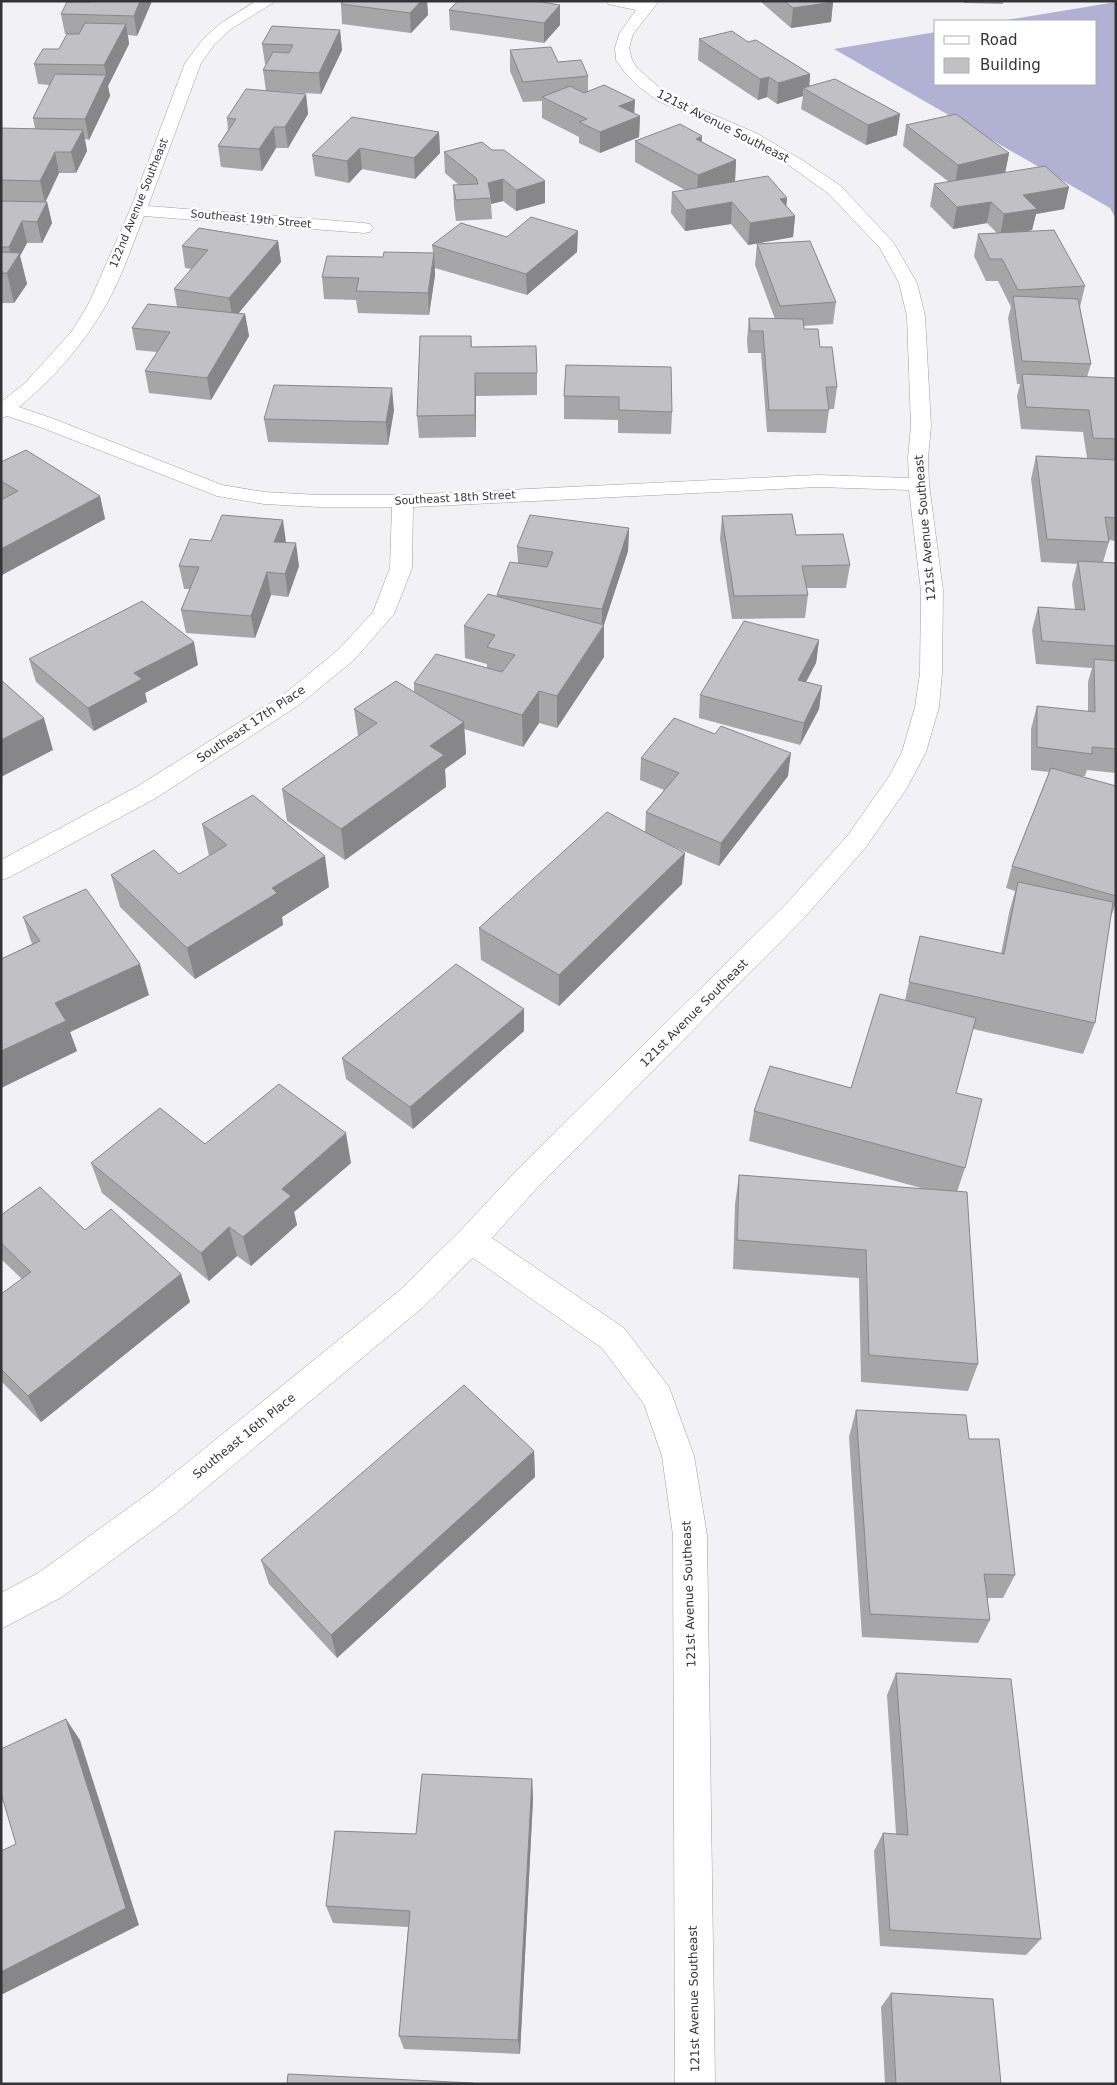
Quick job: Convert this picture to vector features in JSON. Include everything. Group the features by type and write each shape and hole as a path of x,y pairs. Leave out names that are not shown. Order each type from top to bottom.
{"street":[{"name":"122nd Avenue Southeast","path":"3,410 32,387 79,334 98,303 138,210 193,63 206,42 224,26 249,9 269,1"},
{"path":"613,1 649,4"},
{"name":"121st Avenue Southeast","path":"649,4 626,34 622,48 624,60 642,84 663,98 750,136 796,163 835,190 888,246 908,283 916,316 921,426 918,458 919,484 932,591 931,672 927,708 914,752 898,782 857,841 796,910 527,1179 471,1240 526,1276 613,1338 658,1397 678,1456 690,1535 695,2084"},
{"name":"Southeast 19th Street","path":"138,210 364,228"},
{"name":"Southeast 18th Street","path":"3,410 47,423 217,490 264,498 319,502 403,501 818,481 919,484"},
{"name":"Southeast 17th Place","path":"1,871 147,792 291,700 346,655 383,614 401,568 403,501"},
{"name":"Southeast 16th Place","path":"1,1612 50,1585 164,1502 410,1300 471,1240"}],"shaded area":[{"path":"1116,2 1116,219 1110,208 834,49 934,32 934,85 1097,85 1097,20 1006,20"}],"building":[{"path":"140,1 134,16 61,14 67,2"},
{"path":"343,1 421,1 410,13 341,4"},
{"path":"458,1 536,1 560,5 544,23 449,10"},
{"path":"784,1 832,1 833,2 793,8"},
{"path":"85,23 126,24 104,65 34,64 43,49 59,49 67,34 79,34"},
{"path":"272,26 340,30 319,73 263,70 273,52 289,53 293,45 262,44"},
{"path":"732,31 748,42 756,40 810,74 778,83 769,77 760,79 699,39"},
{"path":"551,47 558,62 581,60 588,76 523,82 510,50"},
{"path":"55,74 106,75 85,119 33,118"},
{"path":"835,79 900,114 868,125 803,88"},
{"path":"604,85 635,100 619,106 640,116 600,132 579,122 587,119 542,97 570,86 584,93"},
{"path":"246,89 306,94 285,127 274,127 259,149 218,146 236,119 227,118"},
{"path":"956,114 1009,153 958,165 906,125"},
{"path":"352,117 439,132 414,158 360,148 347,161 312,155"},
{"path":"680,124 702,136 696,139 736,160 698,175 635,141"},
{"path":"1,128 83,130 71,152 55,152 40,181 1,180"},
{"path":"482,142 492,150 504,150 545,181 516,190 503,179 488,183 491,198 456,200 453,185 478,184 476,178 444,152"},
{"path":"1045,166 1069,187 1023,195 1037,209 1004,214 991,202 957,207 934,184"},
{"path":"768,176 787,198 780,199 795,216 750,223 732,202 686,210 672,192"},
{"path":"1,201 47,202 37,222 22,221 9,247 1,247"},
{"path":"531,217 578,231 526,274 432,245 461,223 507,237"},
{"path":"199,228 278,241 229,298 174,289 208,250 182,246"},
{"path":"1054,230 1085,286 1018,290 1002,259 990,259 978,234"},
{"path":"810,241 836,302 780,306 757,244"},
{"path":"1,252 20,253 7,273 1,273"},
{"path":"384,252 434,253 428,293 356,291 359,278 322,277 327,256 383,257"},
{"path":"1013,296 1078,299 1091,364 1022,361"},
{"path":"148,304 245,314 207,378 145,371 170,332 132,328"},
{"path":"749,318 803,319 804,329 818,329 820,347 832,347 837,387 826,387 829,410 769,410 763,331 750,331"},
{"path":"420,336 471,336 471,347 536,346 537,373 475,373 475,415 417,416"},
{"path":"566,365 671,367 672,412 619,410 619,397 564,396"},
{"path":"1022,374 1116,378 1116,439 1093,438 1089,410 1026,407"},
{"path":"274,385 392,388 386,422 264,419"},
{"path":"26,450 100,496 1,549 1,500 18,491 1,481 1,462"},
{"path":"1036,456 1116,460 1116,518 1105,517 1109,542 1047,539"},
{"path":"792,514 796,535 843,534 850,565 802,566 808,595 734,596 722,516"},
{"path":"222,515 283,520 274,542 296,543 285,574 267,572 251,616 181,610 199,567 179,566 190,539 211,541"},
{"path":"530,515 629,528 602,609 497,595 510,562 547,567 553,552 517,547"},
{"path":"1078,561 1116,563 1116,646 1042,641 1038,607 1085,610"},
{"path":"488,594 604,625 557,696 539,691 522,715 414,683 436,654 502,672 515,655 487,647 495,635 464,626"},
{"path":"142,601 194,642 134,673 142,679 88,708 29,659"},
{"path":"744,621 819,640 798,680 822,686 804,723 700,695"},
{"path":"1094,659 1116,661 1116,749 1092,747 1092,754 1037,747 1037,706 1095,712"},
{"path":"1,680 44,718 1,740"},
{"path":"396,681 464,722 430,746 444,755 341,829 282,789 377,723 354,709"},
{"path":"674,718 715,734 721,726 791,753 721,843 646,812 679,773 641,758"},
{"path":"1051,768 1116,786 1116,896 1012,866"},
{"path":"253,795 325,856 272,888 277,893 187,948 111,875 154,850 179,874 227,845 202,824"},
{"path":"607,812 685,853 559,975 479,928"},
{"path":"1018,882 1113,902 1095,1023 909,982 920,936 1004,954"},
{"path":"86,889 140,964 55,1003 66,1021 1,1051 1,959 40,941 23,917"},
{"path":"456,964 524,1009 410,1107 342,1058"},
{"path":"880,994 976,1018 956,1093 982,1099 965,1168 754,1111 770,1066 851,1088"},
{"path":"279,1084 346,1133 282,1189 291,1196 243,1237 229,1227 201,1253 91,1163 160,1108 205,1144"},
{"path":"739,1175 967,1192 978,1364 869,1355 866,1250 737,1240"},
{"path":"40,1187 85,1230 111,1209 181,1274 28,1396 1,1369 1,1294 31,1272 1,1243 1,1215"},
{"path":"464,1385 534,1451 331,1635 261,1560"},
{"path":"856,1410 966,1415 969,1439 999,1439 1015,1575 984,1574 990,1620 870,1614"},
{"path":"896,1673 1011,1679 1041,1939 890,1930 883,1833 908,1835"},
{"path":"66,1719 126,1908 1,1972 1,1851 16,1844 1,1793 1,1749"},
{"path":"422,1774 532,1779 518,2040 399,2036 410,1911 326,1906 335,1831 416,1834"},
{"path":"891,1993 993,1999 1001,2084 896,2084"},
{"path":"288,2074 473,2083 473,2084 287,2084"}]}
